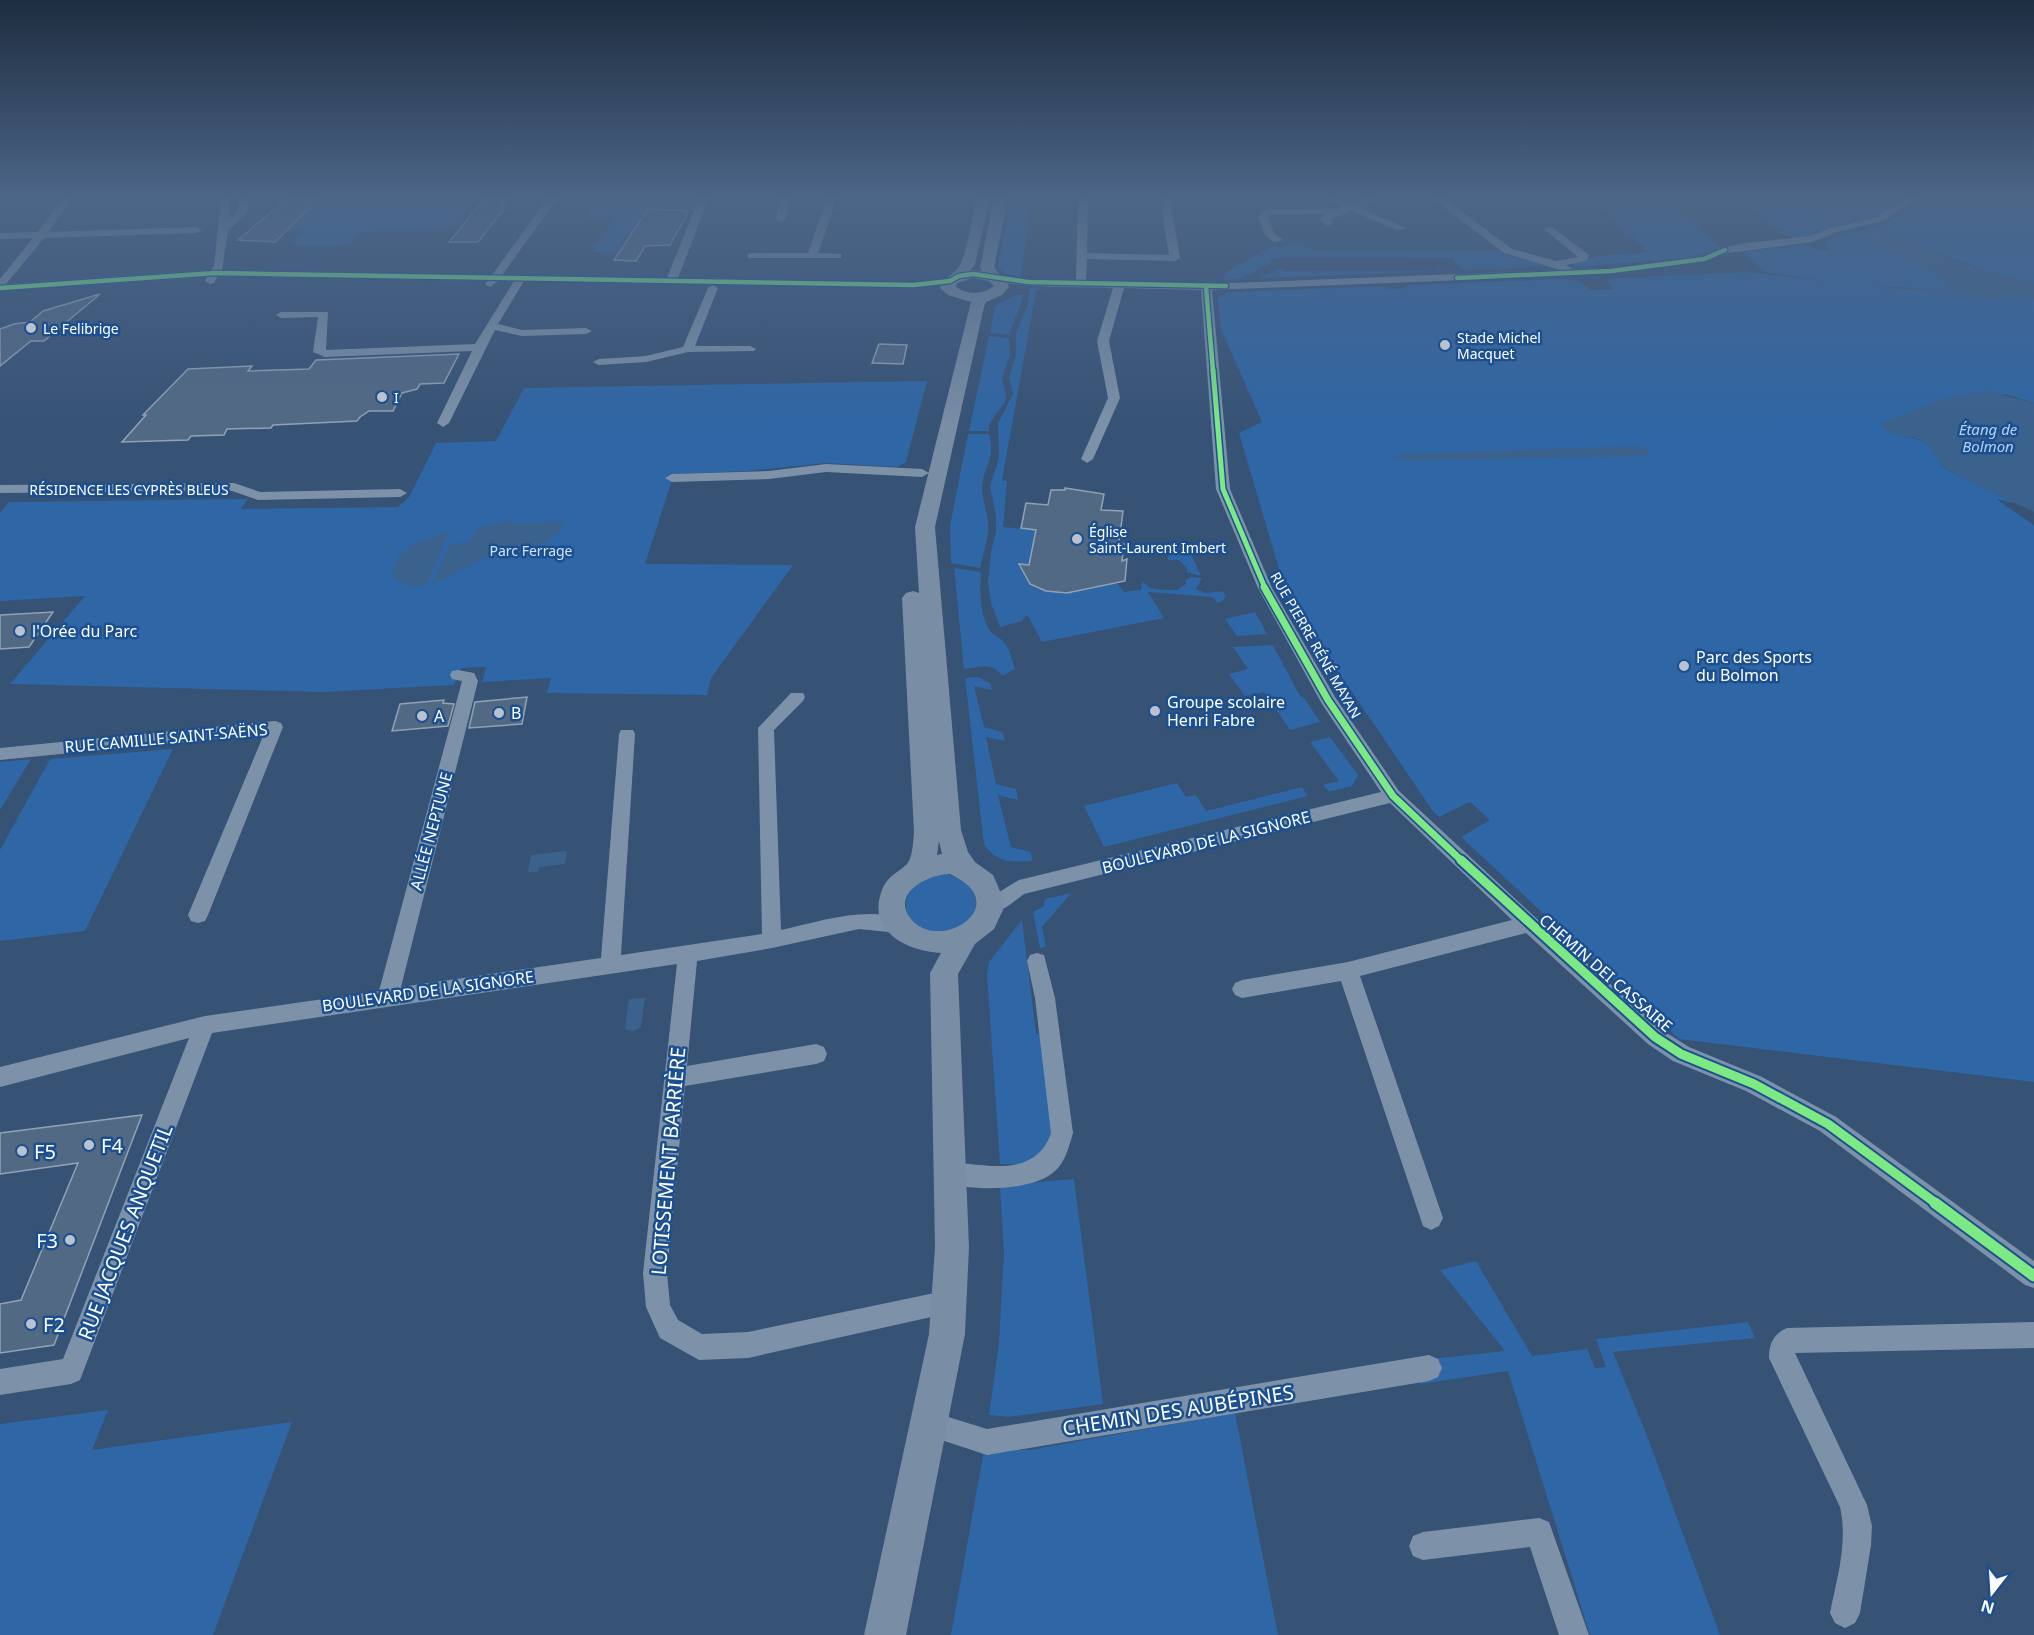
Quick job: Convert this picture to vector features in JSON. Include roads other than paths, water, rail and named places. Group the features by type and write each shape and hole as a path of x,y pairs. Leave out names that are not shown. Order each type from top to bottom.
{"street":[{"path":"0,287 10,274"},
{"path":"492,281 497,274"},
{"path":"671,281 674,274"},
{"path":"955,286 963,274"},
{"path":"0,287 134,278 213,277 492,281 713,288 955,286 973,274"},
{"path":"973,274 992,288"},
{"path":"989,274 992,288"},
{"path":"1081,274 1081,284"},
{"path":"518,282 671,281 992,288 1028,282 1206,287 1563,274"},
{"path":"443,423 492,326 518,282"},
{"path":"1087,459 1114,398 1104,341 1118,296 1119,285"},
{"path":"917,869 923,858 927,832 909,527 963,306 955,286"},
{"name":"RUE PIERRE RÉNÉ MAYAN","path":"1206,287 1213,346 1223,489 1265,588 1328,700 1393,796"},
{"path":"688,349 713,288"},
{"path":"964,867 956,856 948,830 925,527 976,307 979,300 992,288"},
{"path":"281,315 324,314 319,352 326,354 481,347"},
{"path":"492,326 522,333 586,331"},
{"path":"599,362 646,359 688,349 750,349"},
{"path":"672,478 769,475 826,468 922,473"},
{"name":"RÉSIDENCE LES CYPRÈS BLEUS","path":"0,489 234,487 258,496 400,493"},
{"name":"ALLÉE NEPTUNE","path":"388,997 470,681 468,676 458,675"},
{"path":"772,940 766,728 797,697"},
{"name":"RUE CAMILLE SAINT-SAËNS","path":"0,754 275,727 198,915"},
{"path":"610,965 627,734"},
{"name":"BOULEVARD DE LA SIGNORE","path":"987,895 1393,796"},
{"name":"CHEMIN DEI CASSAIRE","path":"1393,796 1529,924 1655,1037 1681,1054 1754,1084 1828,1124 2034,1276"},
{"path":"903,922 935,943 950,942 965,937 986,919 987,895 976,874 964,867 940,864 917,869 904,877 895,888 903,922 944,973"},
{"name":"BOULEVARD DE LA SIGNORE","path":"0,1077 205,1025 688,954 772,940 859,921 903,922"},
{"path":"1242,989 1348,971 1529,924"},
{"path":"889,1627 947,1334 952,1247 944,973 965,937"},
{"name":"LOTISSEMENT BARRIÈRE","path":"688,954 655,1273 658,1307 669,1329 699,1347 748,1345 949,1302"},
{"path":"950,1173 1026,1174 1041,1169 1051,1161 1059,1148 1062,1133 1046,998 1037,961"},
{"path":"1348,971 1431,1218"},
{"name":"RUE JACQUES ANQUETIL","path":"0,1382 71,1371 205,1025"},
{"path":"675,1078 816,1054"},
{"path":"1845,1613 1858,1526 1853,1505 1782,1358 1782,1348 1786,1341 2034,1335"},
{"name":"CHEMIN DES AUBÉPINES","path":"929,1424 987,1442 1429,1368"},
{"path":"1423,1546 1539,1532 1574,1635"}],"water":[{"path":"1936,274 2000,274 2034,283 2034,298 2011,296 1997,299 1871,287 1949,291 1955,288"},
{"name":"Étang de Bolmon","path":"1986,391 2034,403 2034,512 1944,468 1932,449 1924,442 1889,432 1880,424 1939,400"},
{"path":"1635,446 1647,449 1650,456 1405,461 1394,457 1399,454"},
{"path":"510,520 519,524 558,521 563,523 560,532 544,543 498,551 432,585 450,545 470,541 477,528"},
{"path":"449,532 426,586 410,586 395,580 393,570 401,554 419,542"},
{"path":"567,851 565,864 539,867 538,872 528,872 531,855"},
{"path":"645,998 641,1027 632,1032 625,1029 629,999"}],"place":[{"name":"Le Felibrige","path":"31,328"},
{"name":"Stade Michel Macquet","path":"1445,345"},
{"name":"I","path":"382,397"},
{"name":"Église Saint-Laurent Imbert","path":"1077,539"},
{"name":"l'Orée du Parc","path":"20,631"},
{"name":"Parc des Sports du Bolmon","path":"1684,666"},
{"name":"Groupe scolaire Henri Fabre","path":"1155,711"},
{"name":"B","path":"499,713"},
{"name":"A","path":"422,716"},
{"name":"F4","path":"89,1145"},
{"name":"F5","path":"22,1151"},
{"name":"F3","path":"70,1240"},
{"name":"F2","path":"31,1324"}],"park label":[{"name":"Parc Ferrage","path":"531,550"}]}
